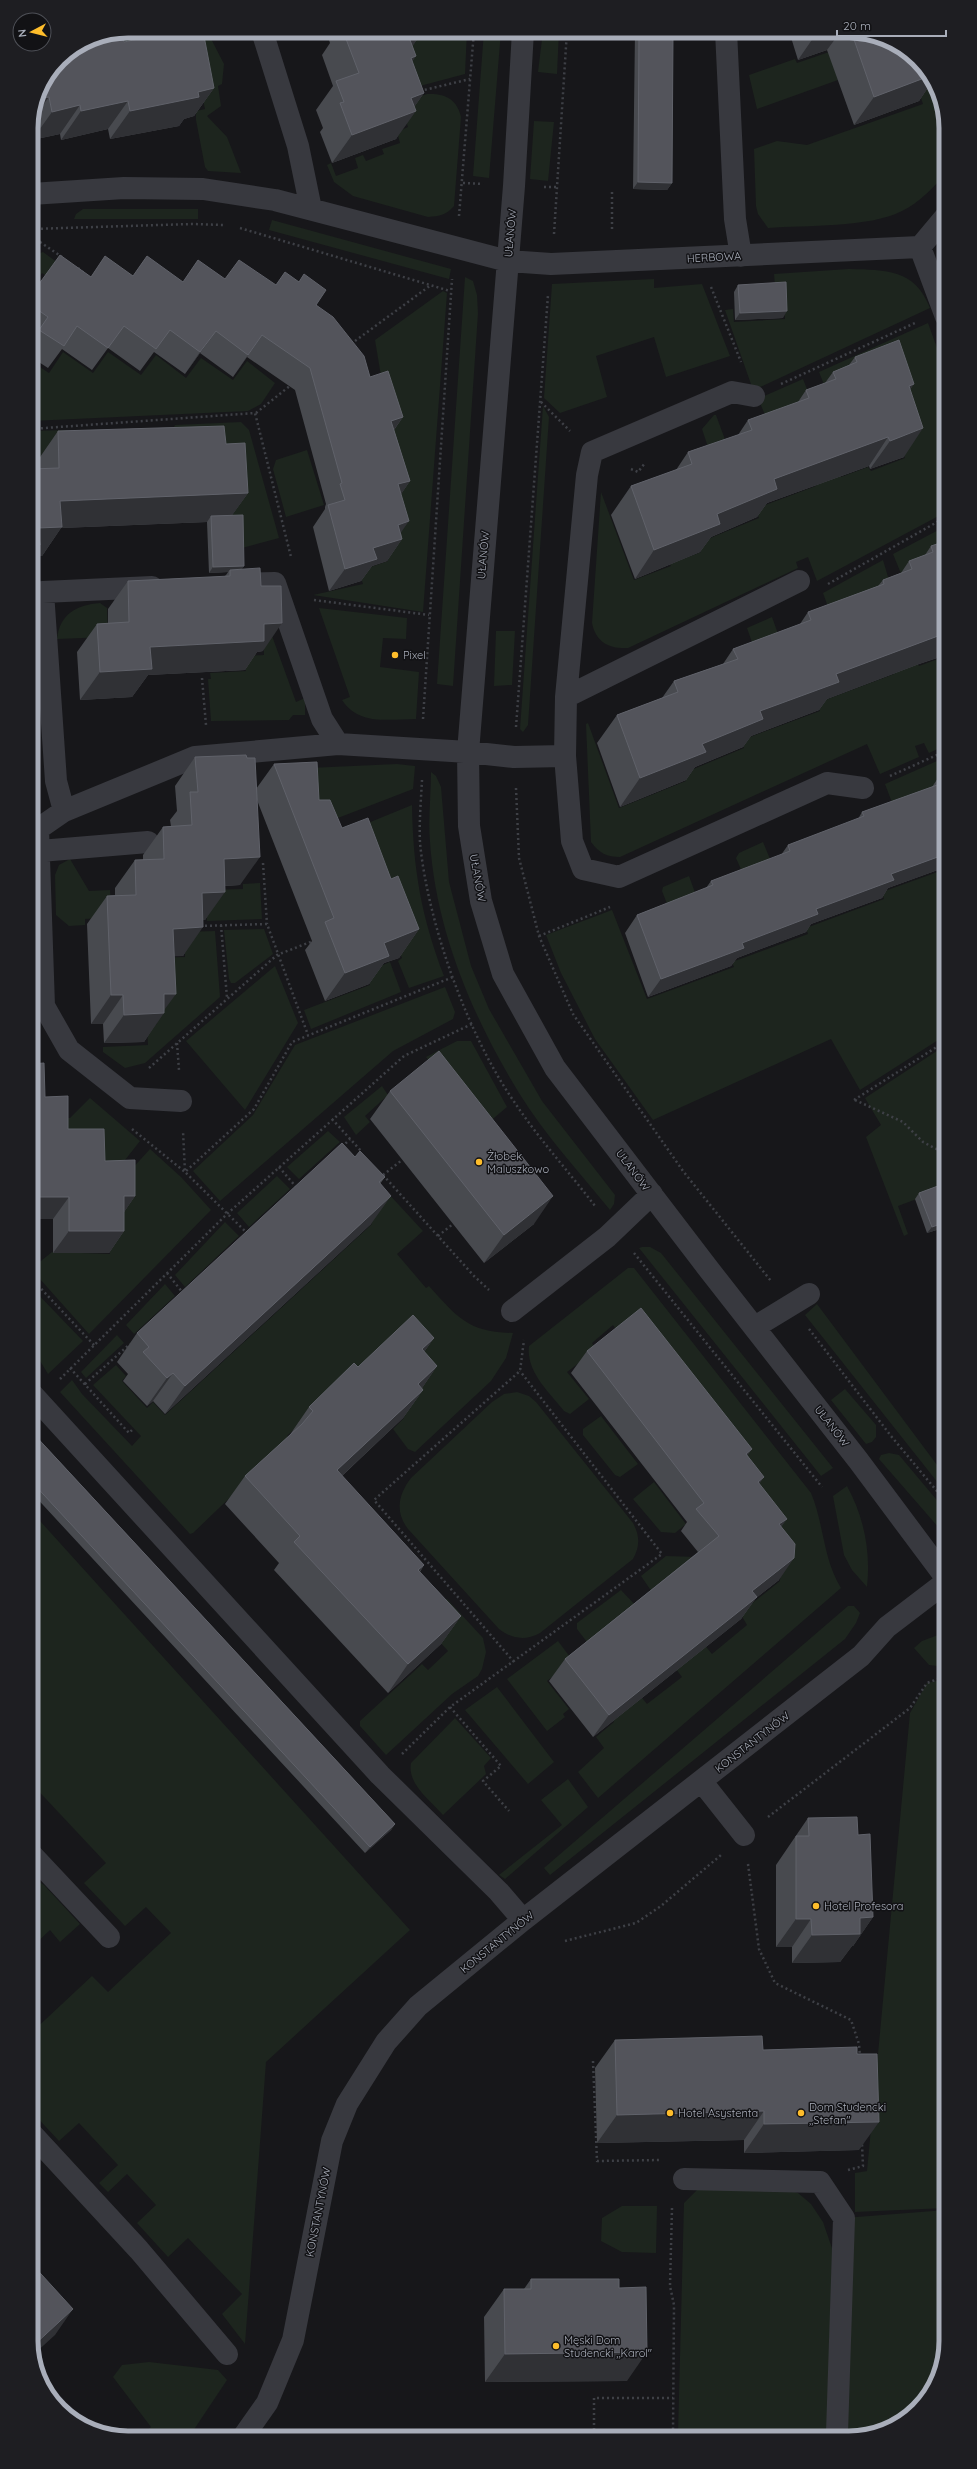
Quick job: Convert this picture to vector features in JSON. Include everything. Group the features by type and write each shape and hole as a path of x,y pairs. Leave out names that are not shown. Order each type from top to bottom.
{"street":[{"path":"264,38 298,146 311,209"},
{"name":"UŁANÓW","path":"523,38 508,261 468,752 469,826 481,901 503,974 555,1068 939,1569"},
{"path":"726,38 735,219 741,256"},
{"name":"HERBOWA","path":"38,194 124,188 203,189 275,200 508,261 551,264 920,247"},
{"path":"939,224 920,247 939,298"},
{"path":"754,396 732,392 592,452 588,475 566,697 565,756 572,841 583,870 619,877 827,783 863,788"},
{"path":"566,697 799,581"},
{"path":"213,585 275,583 322,719 338,744"},
{"path":"64,811 56,781 43,592 174,587"},
{"path":"38,827 64,811 195,757 338,744 468,752 514,757 565,756"},
{"path":"40,851 148,842"},
{"path":"38,844 40,851 44,1006 47,1012 69,1050 130,1098 181,1101"},
{"path":"512,1311 614,1230 652,1194"},
{"path":"755,1327 810,1294"},
{"path":"38,1401 380,1776 499,1892 523,1920"},
{"name":"KONSTANTYNÓW","path":"247,2431 267,2404 293,2340 332,2141 347,2104 386,2042 418,2006 523,1920 702,1782 861,1656 887,1627 939,1587"},
{"path":"702,1782 744,1836"},
{"path":"38,1861 109,1937"},
{"path":"38,2141 139,2250 227,2354"},
{"path":"684,2179 820,2182 844,2218 837,2431"}],"path":[{"path":"473,38 463,184 450,290 422,749 420,842 431,911 453,977 472,1024 514,1103 614,1230 822,1487"},
{"path":"567,38 514,757 519,858 539,936 573,1014 683,1171 790,1305 891,1436 939,1494"},
{"path":"416,92 470,79"},
{"path":"463,184 490,185"},
{"path":"612,192 613,240"},
{"path":"38,229 192,224 232,226 450,290"},
{"path":"38,245 40,242 65,259"},
{"path":"72,264 84,273"},
{"path":"350,344 432,285"},
{"path":"711,286 754,396 923,320"},
{"path":"38,428 255,413 295,382"},
{"path":"255,413 292,560"},
{"path":"799,581 812,593 939,521"},
{"path":"309,599 429,615"},
{"path":"202,678 206,727"},
{"path":"863,788 939,754"},
{"path":"263,863 267,924 277,955 308,1035"},
{"path":"192,926 267,924"},
{"path":"221,926 227,999"},
{"path":"142,1070 149,1068 277,955 315,940"},
{"path":"248,1234 185,1172 254,1109 292,1042 453,977"},
{"path":"38,1394 70,1368 227,1214 404,1056 472,1024"},
{"path":"939,1045 854,1100 903,1122 923,1142 939,1150"},
{"path":"332,1119 365,1156"},
{"path":"340,1149 350,1139"},
{"path":"383,1175 402,1160"},
{"path":"279,1167 297,1188"},
{"path":"378,1170 474,1276"},
{"path":"292,1194 302,1183"},
{"path":"438,1236 453,1224"},
{"path":"242,1239 254,1229"},
{"path":"629,1260 635,1255"},
{"path":"166,1273 184,1293"},
{"path":"38,1285 94,1345"},
{"path":"178,1299 190,1288"},
{"path":"380,1776 450,1707 662,1554 520,1371 522,1341 528,1336"},
{"path":"84,1384 132,1342"},
{"path":"70,1368 129,1433 133,1429"},
{"path":"514,1662 374,1500 520,1371"},
{"path":"564,1942 636,1923 661,1906 744,1836 910,1708 927,1683 939,1679"},
{"path":"450,1707 501,1766 483,1781 509,1811"},
{"path":"744,1836 759,1949 774,1983 851,2020 859,2044 860,2059"},
{"path":"593,2061 597,2161 666,2160"},
{"path":"820,2182 863,2166 862,2143"},
{"path":"673,2201 670,2286 674,2305 673,2431"},
{"path":"594,2431 594,2398 673,2398"}],"shaded area":[{"path":"211,38 224,64 222,84 218,86 221,106 207,116 227,137 241,173 208,171 205,167 196,120 196,111 205,109 200,85 65,64 83,50 105,41 116,39"},
{"path":"396,38 467,38 465,74 401,91"},
{"path":"483,38 500,38 489,178 473,176"},
{"path":"542,38 559,38 557,74 538,72"},
{"path":"829,52 838,80 757,109 749,75 795,59 797,63"},
{"path":"913,64 924,78 930,88 936,105 939,128 939,181 915,203 902,211 888,216 837,225 768,228 758,214 756,206 754,149 777,141 807,145 923,104 910,65"},
{"path":"427,94 445,96 449,98 457,106 461,117 454,206 451,209 442,214 428,217 353,196 334,182 327,165 331,163 336,176 358,168 355,158 363,155 366,161 384,154 382,149 400,143 397,132 408,127 400,103"},
{"path":"534,121 554,122 548,181 530,179"},
{"path":"83,209 198,209 198,219 74,219 76,214"},
{"path":"272,220 451,269 449,279 269,230"},
{"path":"43,252 76,276 65,289 42,273 38,278 38,254"},
{"path":"849,269 887,271 898,274 908,279 916,286 924,295 930,308 758,388 752,387 725,310 733,309 734,322 785,319 783,286 775,286 774,274"},
{"path":"465,277 473,281 477,295 478,313 453,686 437,684"},
{"path":"654,279 654,288 702,284 730,356 666,377 654,337 596,356 607,397 560,413 544,398 552,284"},
{"path":"443,291 447,293 423,612 313,595 363,584 359,571 388,561 384,547 381,376 375,340"},
{"path":"928,323 939,354 939,516 817,581 808,557 796,562 798,568 628,648 610,646 600,640 592,623 601,492 634,580 671,566 670,564 701,552 698,543 759,518 755,509 816,486 815,483 839,473 841,477 868,467 871,471 905,458 890,415 827,392 819,372"},
{"path":"63,352 93,373 108,352 141,375 156,355 186,378 201,358 233,380 247,361 275,383 261,404 248,411 38,421 38,366 49,373"},
{"path":"803,379 814,407 776,441 760,403 762,397"},
{"path":"543,406 549,417 528,725 523,732 520,729"},
{"path":"714,415 716,415 727,445 716,471 702,429"},
{"path":"241,422 249,430 279,538 242,548 209,520 170,434 175,425"},
{"path":"67,430 72,438 73,458 38,459 38,431"},
{"path":"307,450 324,505 286,517 273,469 276,460"},
{"path":"939,530 939,564 904,581 893,554"},
{"path":"883,560 891,587 837,632 823,593"},
{"path":"100,603 107,608 108,637 57,639 62,623 71,612 84,606"},
{"path":"319,608 407,618 406,639 383,638 380,667 419,672 416,719 385,720 366,717 357,714 342,700 350,697"},
{"path":"263,611 296,702 305,698 305,715 293,715 289,720 211,721 208,679 211,679 210,673 246,671 245,656 264,655"},
{"path":"772,617 787,659 761,668 747,628"},
{"path":"496,631 515,631 512,685 494,686"},
{"path":"939,659 939,748 929,753 924,743 915,746 919,757 880,774 867,744 620,857 604,854 591,842 586,724 588,723 619,808 686,781 684,773 744,748 742,740 820,711 817,703 894,674 893,671 917,663 919,666"},
{"path":"939,760 939,791 899,821 885,784"},
{"path":"397,764 415,766 413,789 312,828 309,768"},
{"path":"431,772 436,776 441,787 449,882 471,966 489,1009 542,1101 615,1195 614,1204 610,1210 529,1109 502,1064 472,1004 449,941 440,908 434,875 429,833"},
{"path":"412,805 416,871 429,933 444,976 409,988 398,961 402,958 380,903 319,843"},
{"path":"763,842 778,878 749,888 736,858 739,853"},
{"path":"70,859 89,891 110,890 112,917 85,919 85,925 69,926 56,915 55,875 59,865"},
{"path":"939,872 939,1039 860,1090 831,1039 653,1120 595,1039 561,973 546,935 612,910 647,999 734,967 732,962 808,934 806,928 884,899 882,892"},
{"path":"689,876 702,912 674,922 662,891 663,887"},
{"path":"260,883 262,919 207,921 205,890 243,889 243,884"},
{"path":"264,929 273,954 235,983 231,983 229,979 224,930"},
{"path":"215,931 220,997 145,1063 125,1068 103,1052 103,1047 148,1045 147,1025 157,1024 156,985 141,958 185,957 184,932"},
{"path":"390,962 401,992 311,1029 304,1010 370,985 366,972"},
{"path":"275,966 298,1023 245,1110 186,1041"},
{"path":"445,987 455,1012 453,1019 393,1051 220,1201 193,1171 253,1115 295,1045"},
{"path":"457,1041 471,1041 507,1107 482,1128 426,1057"},
{"path":"939,1050 939,1191 898,1206 908,1234 904,1236 866,1137 881,1125 865,1098"},
{"path":"382,1086 388,1095 365,1116 370,1122 356,1135 344,1117"},
{"path":"90,1098 140,1141 114,1174 56,1118 70,1118"},
{"path":"328,1131 340,1142 299,1179 287,1167"},
{"path":"150,1149 181,1177 211,1210 89,1334 38,1277 38,1263 52,1252 110,1254 110,1219 121,1181"},
{"path":"348,1150 423,1231 397,1254 426,1288 429,1286 456,1315 474,1326 485,1330 513,1333 506,1358 491,1381 415,1452 408,1449 393,1429 404,1418 400,1413 335,1391 287,1436 290,1440 193,1533 190,1534 60,1392 72,1380 82,1394 132,1446 141,1436 93,1385 116,1365 126,1376 122,1381 147,1408 153,1402 165,1415 372,1224 359,1211"},
{"path":"277,1176 290,1189 249,1227 237,1213"},
{"path":"225,1222 239,1236 185,1287 175,1275"},
{"path":"650,1247 661,1253 833,1468 821,1476 639,1248"},
{"path":"628,1268 634,1268 811,1493 819,1517 827,1553 835,1577 841,1588 598,1798 578,1772 604,1748 596,1737 614,1722 609,1715 638,1693 647,1704 682,1677 673,1665 702,1642 712,1654 747,1625 740,1613 780,1581 781,1566 613,1325 592,1343 596,1350 567,1372 589,1399 570,1414 564,1411 535,1373 529,1355 529,1346"},
{"path":"165,1284 175,1296 134,1334 126,1325"},
{"path":"38,1294 83,1341 48,1374 38,1358"},
{"path":"817,1304 939,1468 939,1484 805,1315"},
{"path":"117,1335 124,1343 86,1378 81,1372"},
{"path":"845,1389 876,1425 876,1437 872,1442 866,1444 831,1400"},
{"path":"517,1392 529,1396 536,1402 633,1523 638,1537 637,1550 633,1559 540,1633 524,1638 514,1637 499,1629 408,1529 401,1516 400,1510 403,1491 411,1478 492,1402 504,1394"},
{"path":"601,1416 638,1464 620,1477 615,1475 583,1435 583,1429"},
{"path":"889,1453 899,1455 939,1503 939,1528 879,1459 881,1455"},
{"path":"654,1482 686,1524 675,1533 661,1532 633,1499"},
{"path":"847,1486 858,1510 865,1535 868,1561 867,1587 852,1570 844,1555 833,1496"},
{"path":"38,1519 410,1930 266,2062 245,2344 222,2314 242,2294 188,2238 168,2257 137,2223 156,2205 127,2174 108,2192 99,2183 118,2165 79,2123 59,2141 38,2118 38,2026 92,1976 108,1992 171,1933 146,1907 125,1926 84,1883 106,1863 38,1790"},
{"path":"666,1556 697,1557 654,1595 641,1576"},
{"path":"621,1590 638,1608 590,1646 577,1629 577,1623"},
{"path":"441,1599 447,1599 483,1638 486,1652 482,1669 478,1676 452,1694 386,1755 360,1726 360,1721 422,1664 428,1670 448,1651 418,1618"},
{"path":"848,1606 854,1606 860,1613 856,1623 845,1639 550,1875 544,1868"},
{"path":"939,1635 939,1666 929,1665 914,1648 922,1641"},
{"path":"558,1641 573,1661 547,1681 569,1709 563,1714 565,1717 547,1731 507,1679"},
{"path":"939,1680 939,2208 855,2212 855,2173 867,2171 910,1713 927,1683"},
{"path":"497,1687 554,1762 528,1784 465,1710"},
{"path":"455,1718 491,1758 484,1766 486,1774 443,1815 416,1785 412,1778 411,1763"},
{"path":"568,1779 588,1807 505,1879 499,1875 562,1825 541,1800"},
{"path":"38,1881 44,1885 80,1924 60,1942 50,1930 38,1941"},
{"path":"786,2189 798,2193 811,2204 823,2222 834,2254 828,2431 678,2431 684,2203 697,2190"},
{"path":"622,2206 657,2206 656,2253 622,2252 601,2241 602,2218"},
{"path":"939,2211 939,2341 936,2364 930,2381 913,2405 894,2419 878,2426 861,2430 837,2431 844,2218"},
{"path":"149,2362 218,2370 227,2380 193,2431 146,2431 151,2427 113,2377 122,2365"}],"building":[{"path":"123,38 124,42 143,38 204,38 214,88 198,92 199,97 130,111 128,101 81,111 80,105 52,112 49,97 44,98 50,83 60,69 69,60 83,50 105,41"},
{"path":"346,38 416,38 410,40 416,56 411,58 424,93 411,98 416,111 352,135 340,103 344,102 336,81 359,73"},
{"path":"639,38 673,38 672,183 638,182"},
{"path":"853,38 878,43 894,50 913,64 924,78 874,97"},
{"path":"60,255 91,277 105,256 133,276 147,256 183,282 198,260 225,279 239,260 276,285 285,272 299,282 304,274 326,290 316,305 333,317 364,356 370,377 388,371 403,417 391,421 410,481 398,484 409,521 398,525 402,539 373,548 377,559 345,569 328,505 345,500 340,484 342,483 310,368 262,335 248,355 216,331 200,352 170,330 156,349 124,326 108,348 77,326 64,346 39,330 48,317 38,310 38,285"},
{"path":"786,282 787,311 740,313 738,285"},
{"path":"899,340 914,384 909,386 923,428 890,441 888,437 774,479 777,489 717,514 720,524 654,550 631,486 692,464 688,452 752,430 748,420 809,398 806,390 836,379 833,372 857,362 855,357"},
{"path":"224,426 226,444 245,443 248,493 60,501 62,527 38,528 38,469 59,468 58,431"},
{"path":"243,515 244,566 213,567 211,516"},
{"path":"38,528 40,545 38,545"},
{"path":"939,543 939,636 836,674 839,682 760,711 763,719 702,744 706,752 640,778 617,715 678,692 674,681 738,659 733,649 811,620 808,612 884,584 883,580 912,569 909,561 933,552 931,546"},
{"path":"260,568 261,586 281,586 282,623 264,624 264,641 150,647 152,669 100,672 97,624 129,622 128,581 230,576 230,570"},
{"path":"246,755 247,758 255,758 260,857 224,859 225,892 202,893 203,927 173,929 176,994 164,994 164,1013 124,1015 123,995 111,995 107,896 136,895 135,860 164,859 163,827 192,825 190,792 198,792 195,757"},
{"path":"317,762 319,800 330,800 342,828 368,818 391,879 398,876 419,929 384,943 389,956 345,973 325,922 334,918 274,764"},
{"path":"939,784 939,857 891,874 894,880 816,909 818,914 742,943 744,948 661,979 637,915 713,885 711,881 790,851 788,845 864,816 862,812"},
{"path":"439,1051 553,1196 504,1235 390,1091"},
{"path":"38,1063 44,1063 45,1097 68,1096 68,1129 104,1129 105,1161 135,1160 135,1196 124,1196 124,1231 69,1231 69,1197 39,1197"},
{"path":"342,1143 355,1157 360,1151 385,1177 379,1182 391,1196 185,1386 173,1373 167,1378 143,1352 149,1347 137,1333"},
{"path":"939,1186 939,1224 932,1227 919,1193"},
{"path":"641,1308 752,1449 746,1454 764,1477 758,1482 787,1519 779,1524 795,1544 794,1558 752,1591 757,1597 609,1715 565,1659 719,1536 696,1509 704,1503 587,1351"},
{"path":"413,1315 434,1338 422,1349 437,1366 418,1384 423,1390 337,1470 424,1565 418,1570 461,1616 408,1664 294,1542 300,1536 245,1476 302,1424 313,1411 309,1407 354,1363 358,1367"},
{"path":"38,1439 395,1824 370,1847 38,1489"},
{"path":"857,1817 858,1835 870,1834 873,1917 860,1918 860,1934 812,1935 811,1919 796,1919 796,1836 809,1836 808,1818"},
{"path":"762,2036 763,2050 857,2047 857,2054 877,2054 879,2122 764,2124 764,2111 617,2115 615,2040"},
{"path":"38,2271 73,2309 38,2341"},
{"path":"531,2279 619,2279 619,2288 646,2287 647,2352 505,2354 504,2289 531,2289"}],"place":[{"name":"Pixel","path":"395,655"},
{"name":"Żłobek Maluszkowo","path":"479,1162"},
{"name":"Hotel Profesora","path":"816,1906"},
{"name":"Hotel Asystenta","path":"670,2113"},
{"name":"Dom Studencki ,,Stefan\"","path":"801,2113"},
{"name":"Męski Dom Studencki ,,Karol\"","path":"556,2346"}]}
